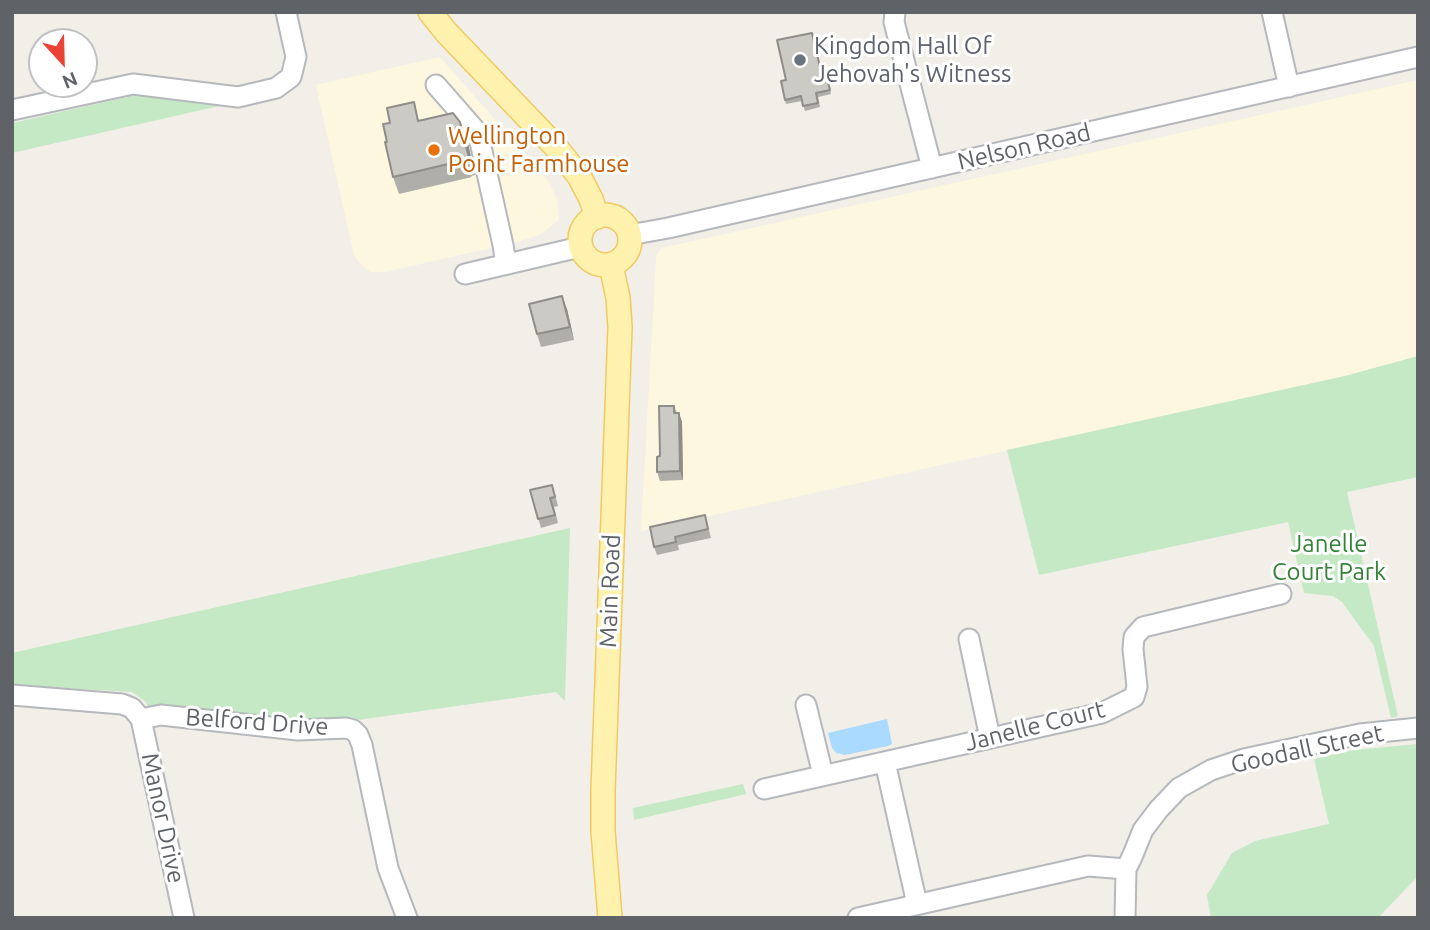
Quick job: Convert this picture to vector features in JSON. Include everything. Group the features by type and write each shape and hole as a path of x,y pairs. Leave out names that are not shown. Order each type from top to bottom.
{"main road":[{"path":"430,12 555,146 579,176 597,217"},
{"path":"597,217 614,217 621,221 629,235 628,250 618,262 611,265 596,264 589,260 580,247 581,232 590,220 597,217"},
{"name":"Main Road","path":"610,918 603,831 603,790 620,327 618,298 611,265"}],"street":[{"path":"12,110 133,84 238,97 276,88 291,77 296,57 286,12"},
{"path":"895,12 894,22 932,168"},
{"path":"1272,12 1289,87"},
{"name":"Nelson Road","path":"629,235 1418,57"},
{"path":"436,85 478,133 506,264"},
{"path":"465,274 580,247"},
{"name":"Janelle Court","path":"764,789 1102,713 1134,698 1137,687 1134,637 1143,627 1281,594"},
{"path":"969,639 990,738"},
{"path":"12,695 122,704 132,708 141,719"},
{"path":"806,705 823,775"},
{"name":"Belford Drive","path":"141,719 162,715 298,730 352,730 358,735 362,745 388,868 407,918"},
{"name":"Manor Drive","path":"141,719 184,918"},
{"name":"Goodall Street","path":"1125,918 1126,869 1143,830 1179,788 1211,770 1244,759 1360,734 1418,728"},
{"path":"885,762 917,905"},
{"path":"858,918 1088,866 1126,869"}],"shaded area":[{"path":"440,57 547,179 557,199 559,220 541,234 517,242 385,272 371,272 361,265 354,255 316,85"},
{"path":"1418,80 1418,356 1345,376 641,531 656,261 662,248"}],"green space":[{"path":"136,95 219,106 12,153 12,123"},
{"name":"Janelle Court Park","path":"1418,356 1418,477 1347,492 1398,716 1391,718 1374,646 1342,602 1333,596 1304,593 1288,522 1039,575 1007,450 1345,376"},
{"path":"570,528 565,701 556,692 358,720 148,707 146,702 132,692 12,685 12,653"},
{"path":"1418,744 1418,876 1378,918 1211,918 1207,895 1232,853 1255,841 1329,824 1314,759 1354,750"},
{"path":"743,784 746,794 634,820 633,808"}],"water":[{"path":"887,719 892,744 845,755 836,753 832,748 828,733"}],"building":[{"name":"Kingdom Hall Of Jehovah's Witness","path":"812,33 821,71 825,70 830,90 816,93 818,103 803,106 801,96 785,100 781,81 786,80 777,40"},
{"name":"Wellington Point Farmhouse","path":"414,102 418,121 453,113 460,122 469,158 393,177 383,124 390,123 387,108"},
{"path":"562,296 570,327 537,334 529,304"},
{"path":"659,406 674,406 674,413 679,413 680,471 657,472 657,457 660,456"},
{"path":"552,485 555,497 550,498 555,515 538,519 530,490"},
{"path":"705,515 708,529 675,537 676,542 654,547 650,527"}],"place":[{"name":"Kingdom Hall Of Jehovah's Witness","path":"800,60"},
{"name":"Wellington Point Farmhouse","path":"434,150"}]}
